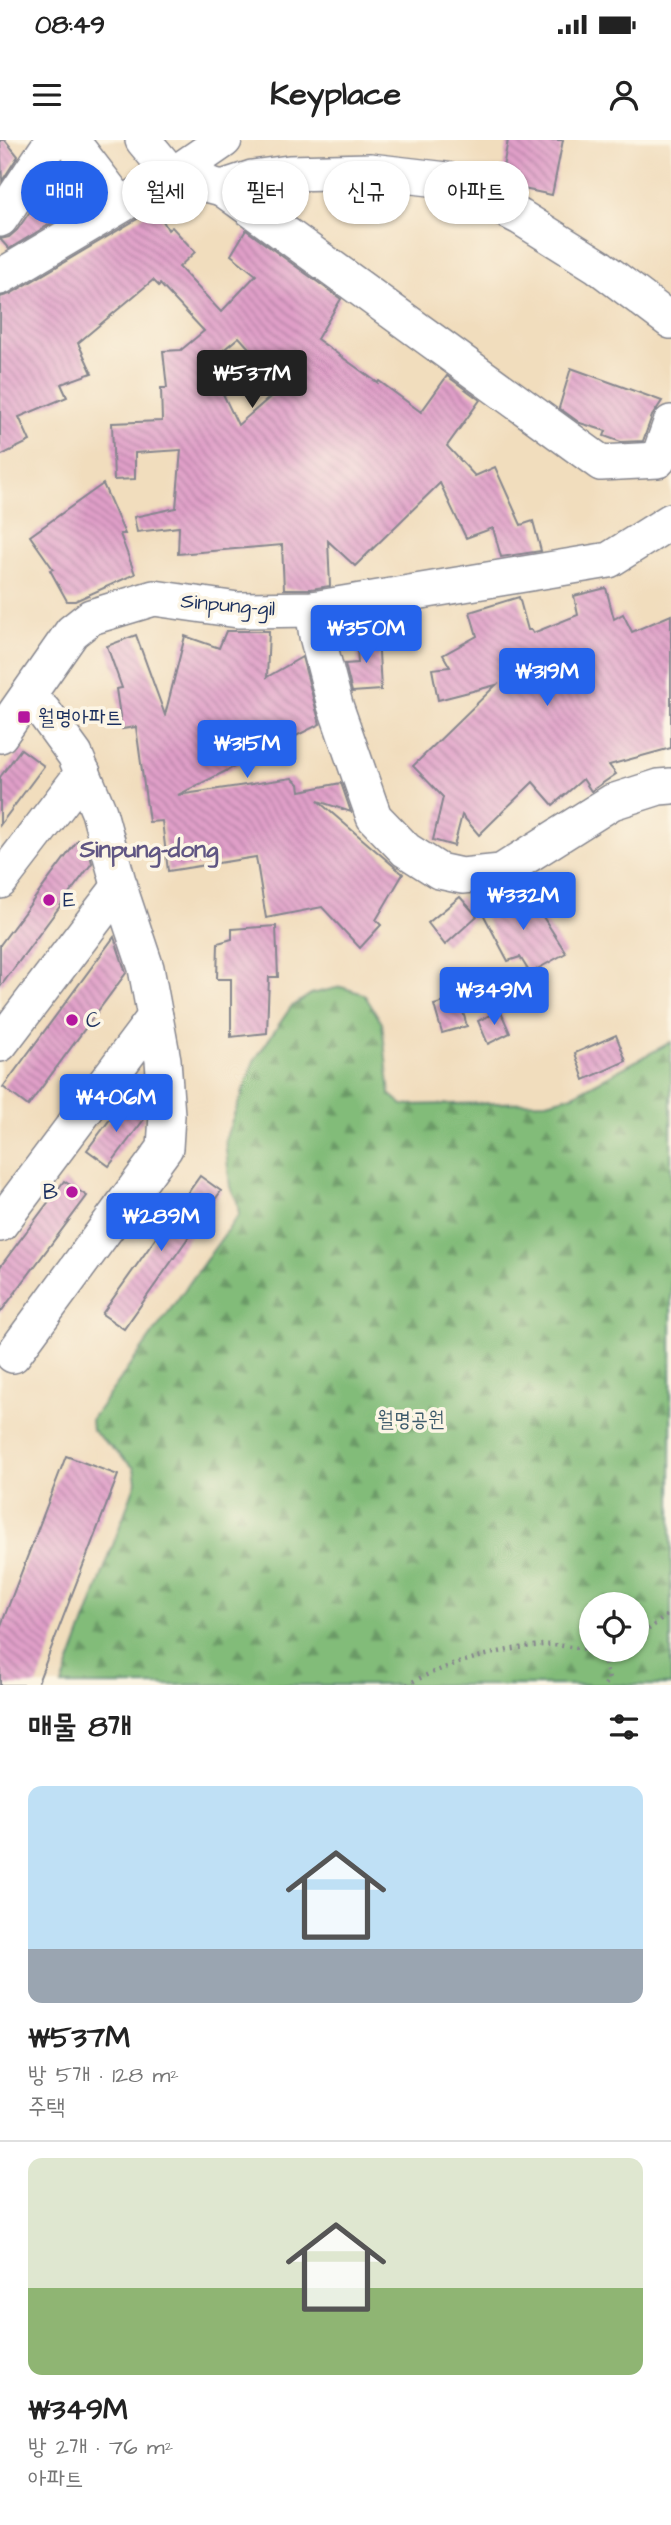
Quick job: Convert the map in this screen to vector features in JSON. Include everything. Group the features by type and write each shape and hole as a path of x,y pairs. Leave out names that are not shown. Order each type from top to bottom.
{"lane":[{"path":"0,219 53,140"},
{"path":"0,277 120,204 71,140"},
{"path":"143,140 160,161"},
{"path":"193,161 223,140"},
{"path":"309,173 370,171 447,180 520,217 598,266 671,321"},
{"path":"208,185 222,188"},
{"path":"272,224 601,463 658,460 671,423"},
{"name":"Sinpung-gil","path":"0,734 72,632 91,617 154,598 238,610 313,609 609,560 671,521"},
{"path":"313,609 317,636 335,705 374,817 406,850 439,871 462,876 501,872 612,802 659,787 671,786"},
{"path":"13,1355 165,1148 168,1133 163,1060 146,968 99,812 83,773 59,732 43,712 27,699"},
{"path":"0,881 83,773"},
{"path":"0,1044 120,886"},
{"path":"0,1224 155,1017"}],"path":[{"path":"649,1629 671,1612"},
{"path":"407,1685 426,1673 513,1649 545,1645 579,1647"},
{"path":"604,1662 609,1679 605,1685"}],"green space":[{"name":"월명공원","path":"341,987 364,994 382,1023 390,1094 403,1105 547,1102 573,1095 671,1042 671,1685 62,1685 136,1482 134,1468 92,1430 91,1420 239,1214 237,1201 230,1187 225,1140 254,1061 291,1007 311,994"}],"building":[{"path":"0,140 5,140 18,156 2,181"},
{"path":"508,140 563,140 552,195 529,190 529,161 504,161"},
{"path":"21,224 50,224 9,249 0,239 9,237"},
{"path":"129,224 165,224 168,230 172,227 195,252 179,267 221,312 256,275 231,255 246,230 341,299 317,339 421,412 447,376 480,400 447,446 475,476 495,467 521,525 533,521 541,551 501,557 493,528 466,538 440,483 355,566 328,541 330,586 284,589 282,545 178,554 179,527 137,532 134,517 176,508 181,450 135,453 135,479 114,480 112,423 162,421 161,388 167,388 163,351 181,350 204,331 160,284 159,286 153,280 78,343 92,373 61,384 67,397 19,417 30,441 0,456 0,297 10,294","holes":["239,337 283,386 238,425 208,363"]},
{"path":"571,368 662,401 652,416 643,441 621,442 604,436 606,431 580,423 559,408"},
{"path":"103,484 125,534 120,534 135,574 75,601 67,601 50,570 53,569 30,536"},
{"path":"606,588 614,619 623,614 632,632 671,615 671,748 609,765 616,774 591,791 583,779 553,805 533,782 479,835 462,815 454,846 433,840 443,797 413,766 496,685 438,700 432,669 450,667 443,655 477,636 470,612 519,597 528,630 533,633 578,615 574,596"},
{"path":"226,631 269,631 267,677 302,657 320,724 178,795 292,778 299,784 300,791 341,783 351,812 318,801 403,874 376,920 381,925 360,948 322,907 266,918 256,857 168,871 162,821 149,822 136,727 122,729 116,689 122,688 107,646 136,635 165,715 185,636 219,648"},
{"path":"378,634 381,690 352,692 345,664 358,663 356,635"},
{"path":"21,749 44,766 0,825 0,777"},
{"name":"E","path":"78,840 88,847 92,863 0,987 0,945"},
{"path":"526,890 566,953 530,973 520,957 508,961 481,910"},
{"path":"460,897 477,916 445,945 428,923"},
{"path":"276,926 278,977 269,977 267,1033 231,1037 231,979 217,979 218,943 232,939 232,929"},
{"name":"C","path":"114,937 126,973 28,1106 3,1087"},
{"path":"459,998 467,1026 442,1033 434,1005"},
{"path":"500,1010 510,1033 488,1044 478,1021"},
{"path":"616,1035 626,1061 584,1080 575,1053"},
{"path":"123,1102 145,1118 109,1166 87,1150"},
{"path":"200,1176 221,1191 124,1329 102,1314"},
{"path":"64,1181 87,1196 0,1313 0,1267"},
{"path":"66,1456 118,1475 37,1685 0,1685 0,1628"}],"place":[{"name":"월명아파트","path":"24,717"},
{"name":"E","path":"49,900"},
{"name":"C","path":"72,1020"},
{"name":"B","path":"72,1192"}],"district":[{"name":"Sinpung-dong","path":"149,850"}]}
